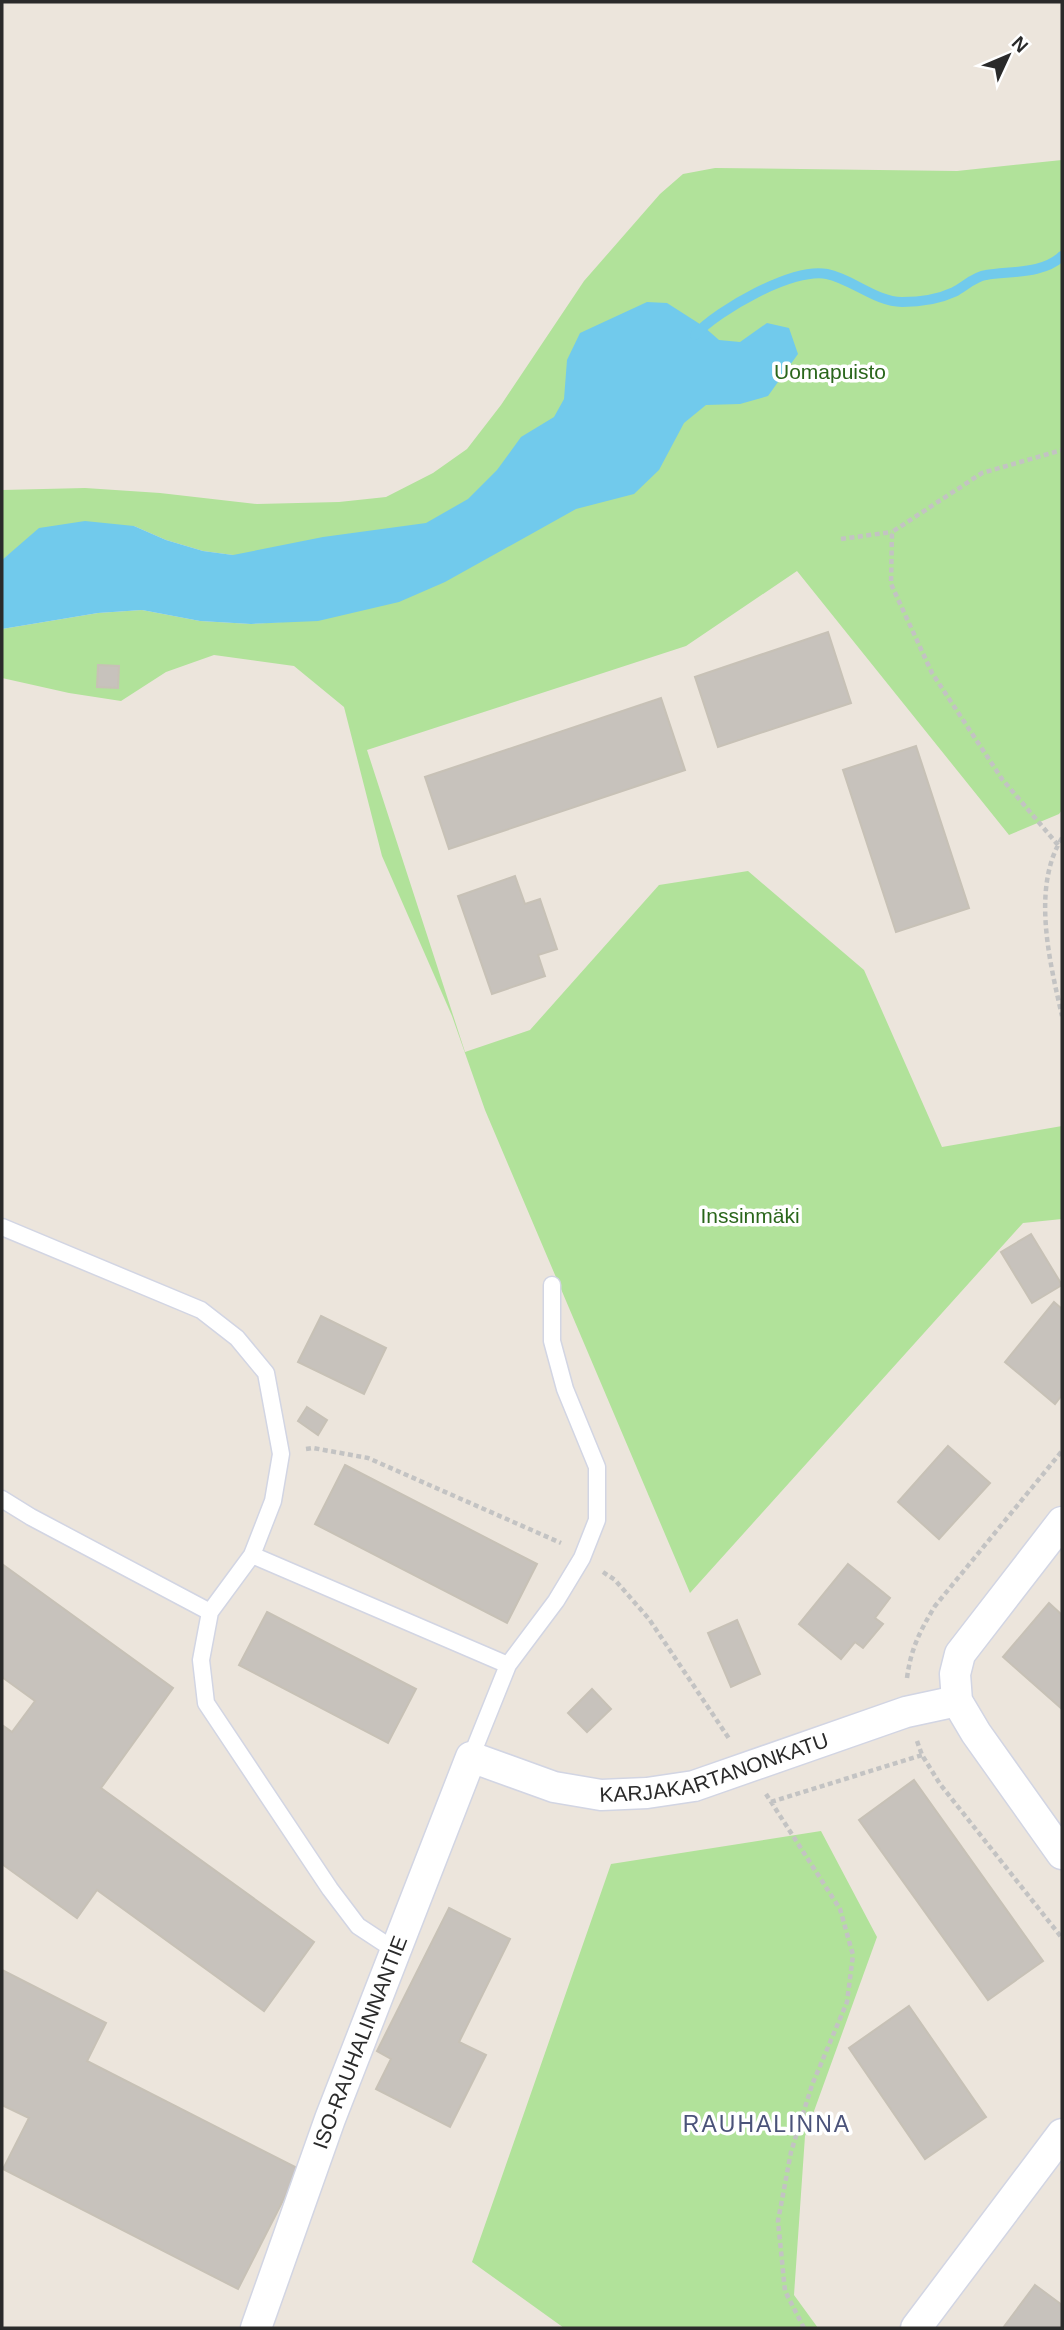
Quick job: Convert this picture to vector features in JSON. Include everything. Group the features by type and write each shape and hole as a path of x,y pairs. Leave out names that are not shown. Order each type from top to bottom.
{"street":[{"path":"1062,1522 960,1654 955,1674 957,1701 976,1733 1062,1854"},
{"name":"KARJAKARTANONKATU","path":"471,1757 554,1787 601,1795 647,1793 694,1786 906,1712 957,1701"},
{"name":"ISO-RAUHALINNANTIE","path":"256,2328 330,2119 471,1757"},
{"path":"916,2328 1062,2134"}],"lane":[{"path":"2,1227 201,1310 237,1338 266,1373 281,1454 273,1502 252,1555 210,1612 201,1660 206,1703 330,1889 358,1926 396,1951"},
{"path":"471,1757 508,1665 556,1601 582,1558 597,1520 597,1467 565,1389 552,1341 552,1285"},
{"path":"2,1499 210,1612"},
{"path":"252,1555 508,1665"}],"path":[{"path":"841,539 892,532 982,473 1062,450"},
{"path":"892,532 891,584 932,673 1002,779 1058,845"},
{"path":"1062,838 1050,873 1046,921 1049,955 1062,1016"},
{"path":"771,1802 922,1755"}],"green space":[{"path":"1062,160 1062,810 1059,814 1009,835 797,571 686,646 367,750 465,1052 530,1030 659,885 748,871 864,970 942,1147 1062,1126 1062,1219 1023,1223 690,1593 485,1110 452,1016 382,856 344,707 294,666 214,655 166,672 121,701 2,678 2,629 98,613 142,610 200,621 251,624 283,622 233,555 203,551 166,540 134,526 17,548 2,560 2,490 85,488 257,504 339,502 386,497 433,473 467,449 501,405 584,281 660,194 683,174 715,168 957,171"},
{"path":"821,1831 877,1937 805,2136 794,2295 818,2328 564,2328 472,2262 611,1864"}],"water":[{"path":"647,302 667,303 703,326 719,340 740,342 767,323 789,328 798,354 768,396 740,404 706,405 684,423 659,470 634,494 576,509 445,582 399,602 318,621 251,624 200,621 142,610 98,613 2,629 2,560 39,528 85,521 134,526 166,540 203,551 233,555 323,537 426,523 468,499 497,470 521,437 554,417 564,399 567,360 580,333"}],"building":[{"path":"828,632 851,703 718,747 695,677"},
{"path":"98,665 119,666 118,688 97,687"},
{"path":"661,698 685,770 449,849 425,777"},
{"path":"916,746 969,908 896,932 843,770"},
{"path":"515,876 525,904 540,899 557,949 538,955 545,976 492,994 458,896"},
{"path":"1031,1234 1062,1285 1032,1303 1001,1252"},
{"path":"1054,1302 1062,1309 1062,1395 1055,1404 1005,1362"},
{"path":"321,1316 386,1348 364,1394 298,1362"},
{"path":"307,1407 327,1420 318,1435 298,1421"},
{"path":"948,1446 990,1483 939,1539 898,1502"},
{"path":"345,1465 537,1564 507,1623 315,1524"},
{"path":"2,1564 173,1688 101,1788 314,1942 264,2011 97,1890 77,1918 2,1864 2,1725 12,1732 35,1701 2,1677"},
{"path":"848,1564 890,1598 875,1618 883,1624 863,1648 855,1642 841,1659 799,1624"},
{"path":"1049,1603 1062,1615 1062,1709 1003,1657"},
{"path":"267,1612 416,1689 388,1743 239,1665"},
{"path":"737,1620 760,1674 731,1687 708,1633"},
{"path":"592,1689 611,1709 587,1732 568,1713"},
{"path":"914,1780 1043,1961 988,2000 859,1820"},
{"path":"449,1908 510,1939 459,2042 486,2055 450,2127 376,2089 391,2059 377,2051"},
{"path":"2,1970 106,2023 87,2061 299,2169 238,2289 3,2169 29,2118 2,2105"},
{"path":"909,2006 986,2117 925,2159 849,2048"},
{"path":"1035,2285 1062,2305 1062,2328 1003,2328"}],"waterway":[{"path":"695,335 738,303 795,277 827,274 892,301 915,302 948,295 982,276 1036,269 1062,256"}],"district":[{"name":"RAUHALINNA","path":"767,2124"}],"park label":[{"name":"Uomapuisto","path":"830,372"},
{"name":"Inssinmäki","path":"750,1216"}]}
